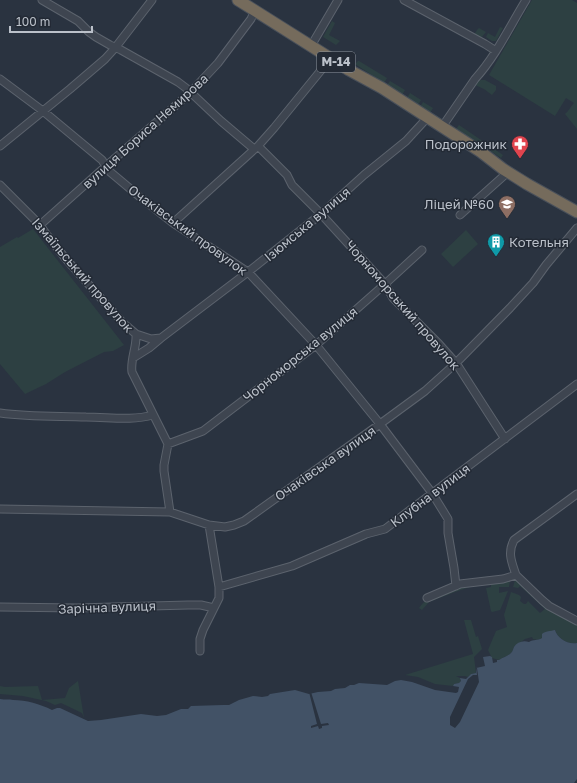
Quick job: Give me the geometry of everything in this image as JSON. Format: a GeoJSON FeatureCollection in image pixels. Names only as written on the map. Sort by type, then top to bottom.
{"type":"FeatureCollection","features":[{"type":"Feature","properties":{"kind":"highway","name":"М-14"},"geometry":{"type":"LineString","coordinates":[[238,0],[349,70],[382,88],[428,117],[527,184],[577,212]]}},
{"type":"Feature","properties":{"kind":"street","name":"Чорноморський провулок"},"geometry":{"type":"LineString","coordinates":[[42,0],[78,21],[96,37],[178,82],[221,121],[256,147],[287,175],[292,185],[321,214],[385,284],[393,298],[456,363],[505,439]]}},
{"type":"Feature","properties":{"kind":"street"},"geometry":{"type":"LineString","coordinates":[[0,146],[91,72],[115,48],[152,0]]}},
{"type":"Feature","properties":{"kind":"street"},"geometry":{"type":"LineString","coordinates":[[312,46],[338,0]]}},
{"type":"Feature","properties":{"kind":"street"},"geometry":{"type":"LineString","coordinates":[[404,0],[496,51]]}},
{"type":"Feature","properties":{"kind":"street"},"geometry":{"type":"LineString","coordinates":[[442,127],[496,51],[526,0]]}},
{"type":"Feature","properties":{"kind":"street","name":"вулиця Бориса Немирова"},"geometry":{"type":"LineString","coordinates":[[40,225],[190,93],[218,63],[251,19],[255,10]]}},
{"type":"Feature","properties":{"kind":"street"},"geometry":{"type":"LineString","coordinates":[[173,223],[256,147],[274,128],[331,58]]}},
{"type":"Feature","properties":{"kind":"street","name":"Очаківський провулок"},"geometry":{"type":"LineString","coordinates":[[0,79],[43,111],[102,160],[109,171],[173,223],[248,272],[316,345],[380,424],[432,493],[448,519],[448,533],[456,586]]}},
{"type":"Feature","properties":{"kind":"street","name":"Ізюмська вулиця"},"geometry":{"type":"LineString","coordinates":[[133,358],[149,348],[321,214],[364,175],[406,141],[428,117]]}},
{"type":"Feature","properties":{"kind":"street"},"geometry":{"type":"LineString","coordinates":[[460,215],[508,172]]}},
{"type":"Feature","properties":{"kind":"street","name":"Ізмаїльський провулок"},"geometry":{"type":"LineString","coordinates":[[0,185],[40,225],[66,259],[123,323],[136,334],[131,368],[132,372],[168,444]]}},
{"type":"Feature","properties":{"kind":"street","name":"Очаківська вулиця"},"geometry":{"type":"LineString","coordinates":[[0,509],[170,512],[209,525],[225,527],[244,521],[425,391],[456,363],[510,308],[533,283],[577,228]]}},
{"type":"Feature","properties":{"kind":"street","name":"Чорноморська вулиця"},"geometry":{"type":"LineString","coordinates":[[168,444],[203,431],[316,345],[422,250]]}},
{"type":"Feature","properties":{"kind":"street"},"geometry":{"type":"LineString","coordinates":[[136,334],[151,339],[161,338]]}},
{"type":"Feature","properties":{"kind":"street","name":"Клубна вулиця"},"geometry":{"type":"LineString","coordinates":[[219,587],[292,566],[366,534],[385,530],[577,384]]}},
{"type":"Feature","properties":{"kind":"street"},"geometry":{"type":"LineString","coordinates":[[0,413],[118,419],[140,418],[153,415]]}},
{"type":"Feature","properties":{"kind":"street"},"geometry":{"type":"LineString","coordinates":[[168,444],[164,471],[170,512]]}},
{"type":"Feature","properties":{"kind":"street"},"geometry":{"type":"LineString","coordinates":[[577,494],[514,540],[510,551],[516,575],[549,606],[577,621]]}},
{"type":"Feature","properties":{"kind":"street"},"geometry":{"type":"LineString","coordinates":[[200,651],[200,639],[203,630],[219,598],[219,587],[209,525]]}},
{"type":"Feature","properties":{"kind":"street"},"geometry":{"type":"LineString","coordinates":[[427,598],[460,584],[516,575]]}},
{"type":"Feature","properties":{"kind":"street","name":"Зарічна вулиця"},"geometry":{"type":"LineString","coordinates":[[0,608],[201,605],[214,608]]}},
{"type":"Feature","properties":{"kind":"shaded area"},"geometry":{"type":"Polygon","coordinates":[[[532,0],[572,0],[577,3],[577,129],[565,114],[574,103],[566,98],[555,116],[489,75],[532,0]]]}},
{"type":"Feature","properties":{"kind":"shaded area"},"geometry":{"type":"Polygon","coordinates":[[[332,21],[335,23],[329,35],[340,41],[336,45],[323,37],[332,21]]]}},
{"type":"Feature","properties":{"kind":"shaded area"},"geometry":{"type":"Polygon","coordinates":[[[500,27],[503,28],[496,41],[492,41],[486,37],[488,33],[495,37],[500,27]]]}},
{"type":"Feature","properties":{"kind":"shaded area"},"geometry":{"type":"Polygon","coordinates":[[[479,28],[486,32],[481,38],[474,35],[479,28]]]}},
{"type":"Feature","properties":{"kind":"shaded area"},"geometry":{"type":"Polygon","coordinates":[[[358,61],[387,78],[384,83],[355,64],[358,61]]]}},
{"type":"Feature","properties":{"kind":"shaded area"},"geometry":{"type":"Polygon","coordinates":[[[485,80],[496,86],[496,90],[492,95],[475,85],[456,112],[475,82],[485,80]]]}},
{"type":"Feature","properties":{"kind":"shaded area"},"geometry":{"type":"Polygon","coordinates":[[[390,81],[405,90],[402,95],[387,85],[390,81]]]}},
{"type":"Feature","properties":{"kind":"shaded area"},"geometry":{"type":"Polygon","coordinates":[[[410,93],[421,100],[418,105],[407,98],[410,93]]]}},
{"type":"Feature","properties":{"kind":"shaded area"},"geometry":{"type":"Polygon","coordinates":[[[423,102],[433,108],[430,113],[420,107],[423,102]]]}},
{"type":"Feature","properties":{"kind":"shaded area"},"geometry":{"type":"Polygon","coordinates":[[[459,125],[484,142],[483,146],[456,129],[459,125]]]}},
{"type":"Feature","properties":{"kind":"shaded area"},"geometry":{"type":"Polygon","coordinates":[[[487,146],[490,146],[503,155],[501,158],[486,148],[487,146]]]}},
{"type":"Feature","properties":{"kind":"shaded area"},"geometry":{"type":"Polygon","coordinates":[[[33,229],[124,345],[113,351],[104,352],[25,394],[0,364],[0,247],[33,229]]]}},
{"type":"Feature","properties":{"kind":"shaded area"},"geometry":{"type":"Polygon","coordinates":[[[466,230],[478,244],[453,267],[441,254],[466,230]]]}},
{"type":"Feature","properties":{"kind":"shaded area"},"geometry":{"type":"Polygon","coordinates":[[[510,580],[509,587],[499,587],[499,593],[508,591],[500,610],[491,611],[486,588],[491,587],[491,584],[473,586],[455,592],[429,602],[422,610],[419,608],[426,600],[436,594],[448,590],[510,580]]]}},
{"type":"Feature","properties":{"kind":"shaded area"},"geometry":{"type":"Polygon","coordinates":[[[515,580],[519,580],[577,623],[577,643],[570,643],[563,640],[558,636],[555,630],[545,632],[540,640],[533,639],[532,637],[525,639],[514,647],[510,654],[499,660],[492,658],[488,650],[496,631],[507,627],[504,615],[511,592],[519,595],[521,597],[520,601],[524,604],[528,601],[540,613],[545,609],[520,586],[518,588],[513,587],[515,580]]]}},
{"type":"Feature","properties":{"kind":"shaded area"},"geometry":{"type":"Polygon","coordinates":[[[464,620],[471,620],[476,637],[478,636],[482,649],[474,657],[476,673],[471,674],[468,677],[456,676],[460,678],[461,681],[453,686],[435,684],[418,677],[405,675],[473,654],[464,620]]]}},
{"type":"Feature","properties":{"kind":"shaded area"},"geometry":{"type":"Polygon","coordinates":[[[78,681],[84,718],[82,713],[61,703],[55,705],[46,701],[23,696],[0,694],[0,686],[38,686],[42,700],[65,698],[69,688],[78,681]]]}},
{"type":"Feature","properties":{"kind":"water"},"geometry":{"type":"Polygon","coordinates":[[[555,630],[558,636],[563,640],[570,643],[577,643],[577,779],[574,783],[0,783],[0,699],[18,700],[38,704],[52,710],[60,708],[88,721],[141,714],[157,716],[166,715],[181,709],[188,709],[191,706],[229,705],[253,696],[262,697],[270,694],[295,690],[309,694],[345,688],[359,683],[387,685],[401,680],[435,690],[456,693],[458,692],[459,687],[453,686],[461,681],[460,678],[466,679],[471,674],[476,673],[476,668],[485,666],[483,657],[490,656],[492,657],[493,663],[497,662],[497,660],[511,653],[515,645],[518,643],[522,641],[529,642],[540,639],[542,638],[543,633],[555,630]]]}},
{"type":"Feature","properties":{"kind":"pier"},"geometry":{"type":"Polygon","coordinates":[[[476,668],[479,682],[460,722],[455,728],[450,725],[450,717],[468,679],[473,675],[477,675],[476,668]]]}},
{"type":"Feature","properties":{"kind":"pier"},"geometry":{"type":"Polygon","coordinates":[[[309,692],[311,692],[321,724],[328,723],[329,725],[322,726],[322,728],[319,729],[318,726],[311,728],[311,726],[317,724],[309,692]]]}},
{"type":"Feature","properties":{"kind":"place","name":"Подорожник"},"geometry":{"type":"Point","coordinates":[520,159]}},
{"type":"Feature","properties":{"kind":"place","name":"Ліцей №60"},"geometry":{"type":"Point","coordinates":[507,219]}},
{"type":"Feature","properties":{"kind":"place","name":"Котельня"},"geometry":{"type":"Point","coordinates":[496,257]}}]}
